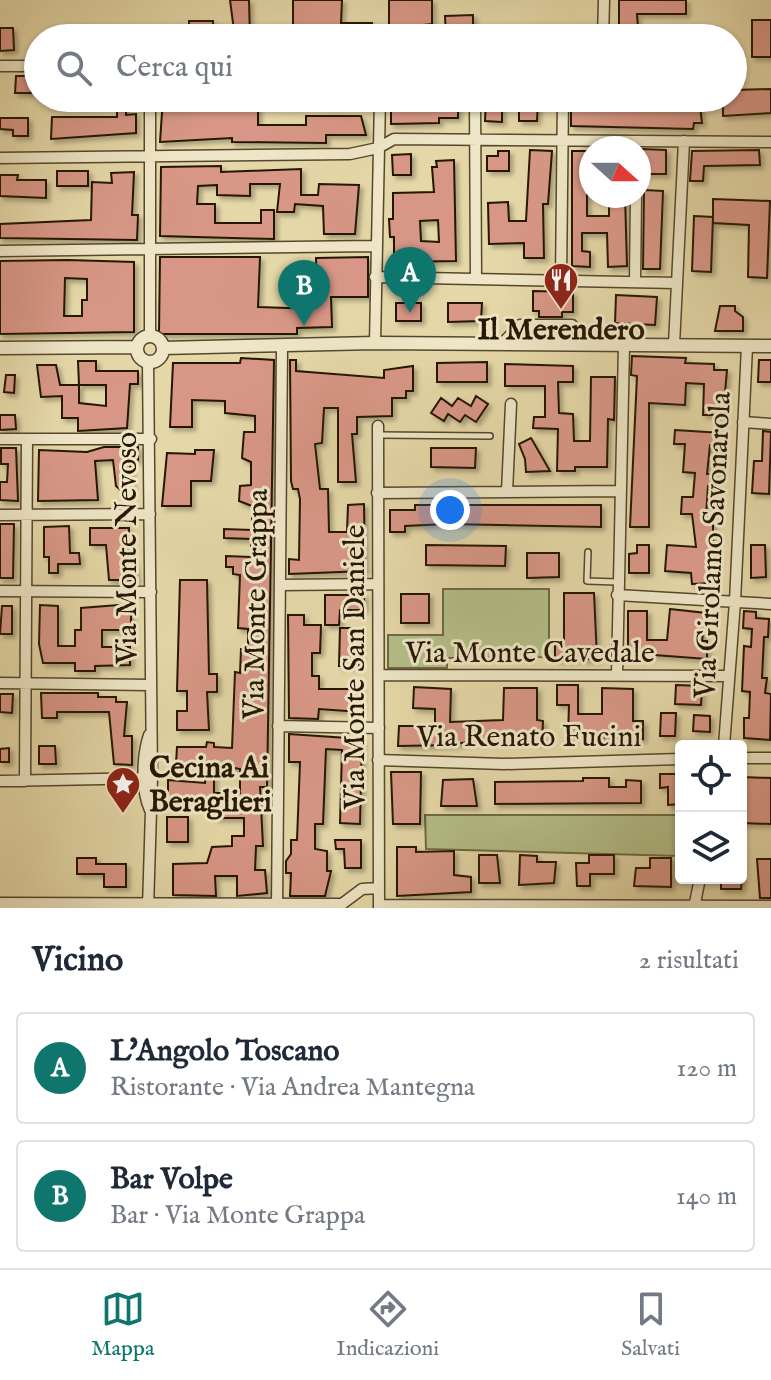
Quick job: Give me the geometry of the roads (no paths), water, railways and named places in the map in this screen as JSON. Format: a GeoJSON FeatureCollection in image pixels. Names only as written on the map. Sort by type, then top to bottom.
{"type":"FeatureCollection","features":[{"type":"Feature","properties":{"kind":"street"},"geometry":{"type":"LineString","coordinates":[[603,24],[604,0]]}},
{"type":"Feature","properties":{"kind":"street"},"geometry":{"type":"LineString","coordinates":[[0,66],[24,66]]}},
{"type":"Feature","properties":{"kind":"street"},"geometry":{"type":"LineString","coordinates":[[150,112],[150,335]]}},
{"type":"Feature","properties":{"kind":"street"},"geometry":{"type":"LineString","coordinates":[[375,343],[374,246],[379,112]]}},
{"type":"Feature","properties":{"kind":"street"},"geometry":{"type":"LineString","coordinates":[[475,112],[476,279]]}},
{"type":"Feature","properties":{"kind":"street"},"geometry":{"type":"LineString","coordinates":[[561,281],[563,112]]}},
{"type":"Feature","properties":{"kind":"street"},"geometry":{"type":"LineString","coordinates":[[0,158],[350,154],[378,148],[394,139],[579,141]]}},
{"type":"Feature","properties":{"kind":"street"},"geometry":{"type":"LineString","coordinates":[[674,345],[684,141]]}},
{"type":"Feature","properties":{"kind":"street"},"geometry":{"type":"LineString","coordinates":[[651,143],[771,142]]}},
{"type":"Feature","properties":{"kind":"street"},"geometry":{"type":"LineString","coordinates":[[635,282],[636,208]]}},
{"type":"Feature","properties":{"kind":"street"},"geometry":{"type":"LineString","coordinates":[[0,251],[374,246]]}},
{"type":"Feature","properties":{"kind":"street"},"geometry":{"type":"LineString","coordinates":[[375,277],[677,283]]}},
{"type":"Feature","properties":{"kind":"street"},"geometry":{"type":"LineString","coordinates":[[502,344],[520,325],[551,324],[572,325],[583,345]]}},
{"type":"Feature","properties":{"kind":"street"},"geometry":{"type":"LineString","coordinates":[[150,335],[158,338],[163,348],[159,358],[148,362],[140,358],[137,347],[140,340],[150,335]]}},
{"type":"Feature","properties":{"kind":"street"},"geometry":{"type":"LineString","coordinates":[[163,348],[282,348],[375,343],[771,346]]}},
{"type":"Feature","properties":{"kind":"street"},"geometry":{"type":"LineString","coordinates":[[617,675],[624,345]]}},
{"type":"Feature","properties":{"kind":"street","name":"Via Girolamo Savonarola"},"geometry":{"type":"LineString","coordinates":[[724,740],[735,602],[747,346]]}},
{"type":"Feature","properties":{"kind":"street"},"geometry":{"type":"LineString","coordinates":[[0,348],[137,347]]}},
{"type":"Feature","properties":{"kind":"street","name":"Via Monte Grappa"},"geometry":{"type":"LineString","coordinates":[[277,907],[282,348]]}},
{"type":"Feature","properties":{"kind":"street","name":"Via Monte Nevoso"},"geometry":{"type":"LineString","coordinates":[[148,362],[151,439],[149,735],[145,747],[149,778],[145,799],[150,810],[148,906]]}},
{"type":"Feature","properties":{"kind":"street"},"geometry":{"type":"LineString","coordinates":[[507,492],[511,404]]}},
{"type":"Feature","properties":{"kind":"street"},"geometry":{"type":"LineString","coordinates":[[743,422],[771,424]]}},
{"type":"Feature","properties":{"kind":"street","name":"Via Monte San Daniele"},"geometry":{"type":"LineString","coordinates":[[378,430],[379,906]]}},
{"type":"Feature","properties":{"kind":"street"},"geometry":{"type":"LineString","coordinates":[[0,439],[151,439]]}},
{"type":"Feature","properties":{"kind":"street"},"geometry":{"type":"LineString","coordinates":[[25,781],[27,439]]}},
{"type":"Feature","properties":{"kind":"street"},"geometry":{"type":"LineString","coordinates":[[377,493],[619,491]]}},
{"type":"Feature","properties":{"kind":"street"},"geometry":{"type":"LineString","coordinates":[[0,515],[150,514]]}},
{"type":"Feature","properties":{"kind":"street"},"geometry":{"type":"LineString","coordinates":[[280,585],[378,584]]}},
{"type":"Feature","properties":{"kind":"street"},"geometry":{"type":"LineString","coordinates":[[0,591],[151,592]]}},
{"type":"Feature","properties":{"kind":"street"},"geometry":{"type":"LineString","coordinates":[[617,595],[771,604]]}},
{"type":"Feature","properties":{"kind":"street","name":"Via Monte Cavedale"},"geometry":{"type":"LineString","coordinates":[[380,675],[729,676]]}},
{"type":"Feature","properties":{"kind":"street"},"geometry":{"type":"LineString","coordinates":[[0,683],[149,685]]}},
{"type":"Feature","properties":{"kind":"street"},"geometry":{"type":"LineString","coordinates":[[278,726],[379,728]]}},
{"type":"Feature","properties":{"kind":"street"},"geometry":{"type":"LineString","coordinates":[[747,758],[771,758]]}},
{"type":"Feature","properties":{"kind":"street","name":"Via Renato Fucini"},"geometry":{"type":"LineString","coordinates":[[378,760],[504,764],[675,759]]}},
{"type":"Feature","properties":{"kind":"street"},"geometry":{"type":"LineString","coordinates":[[0,781],[149,778]]}},
{"type":"Feature","properties":{"kind":"street"},"geometry":{"type":"LineString","coordinates":[[694,907],[699,884]]}},
{"type":"Feature","properties":{"kind":"street"},"geometry":{"type":"LineString","coordinates":[[0,903],[277,907],[342,904],[362,889],[379,888]]}},
{"type":"Feature","properties":{"kind":"street"},"geometry":{"type":"LineString","coordinates":[[379,906],[771,906]]}},
{"type":"Feature","properties":{"kind":"lane"},"geometry":{"type":"LineString","coordinates":[[378,430],[490,436]]}},
{"type":"Feature","properties":{"kind":"lane"},"geometry":{"type":"LineString","coordinates":[[588,552],[587,581],[617,582]]}},
{"type":"Feature","properties":{"kind":"place","name":"Il Merendero"},"geometry":{"type":"Point","coordinates":[561,311]}},
{"type":"Feature","properties":{"kind":"place","name":"L'Angolo Toscano"},"geometry":{"type":"Point","coordinates":[410,313]}},
{"type":"Feature","properties":{"kind":"place","name":"Bar Volpe"},"geometry":{"type":"Point","coordinates":[304,326]}},
{"type":"Feature","properties":{"kind":"place","name":"Cecina Ai Beraglieri"},"geometry":{"type":"Point","coordinates":[123,815]}}]}
